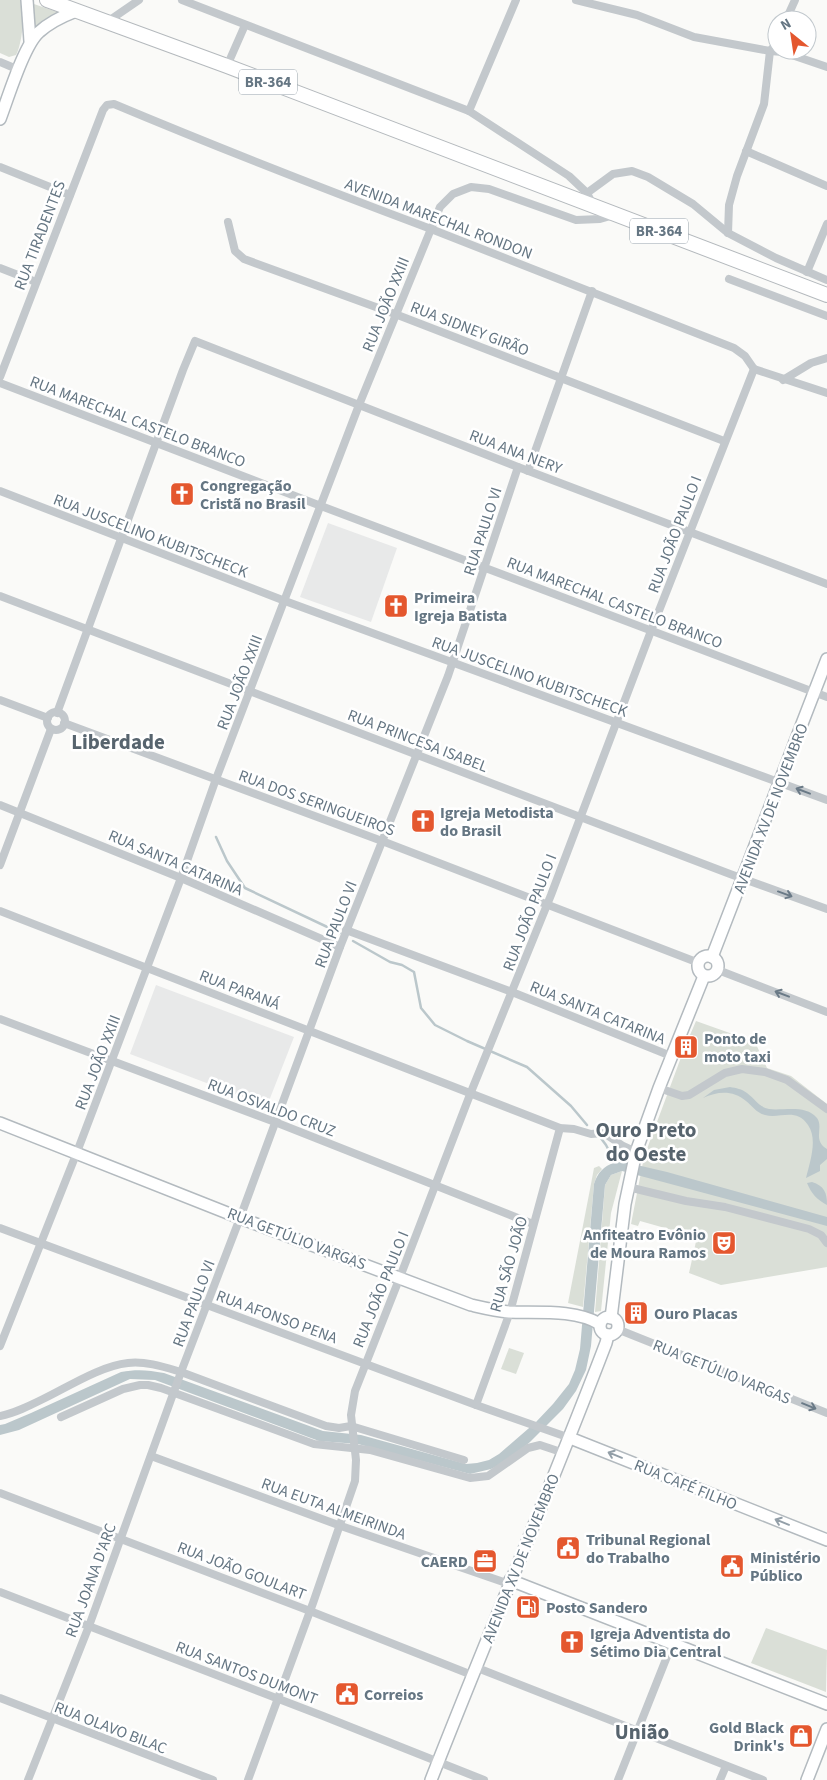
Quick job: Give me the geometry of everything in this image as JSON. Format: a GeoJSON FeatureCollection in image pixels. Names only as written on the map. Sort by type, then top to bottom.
{"type":"FeatureCollection","features":[{"type":"Feature","properties":{"kind":"highway","name":"BR-364"},"geometry":{"type":"LineString","coordinates":[[47,0],[227,66],[827,295]]}},
{"type":"Feature","properties":{"kind":"street"},"geometry":{"type":"LineString","coordinates":[[26,0],[30,42]]}},
{"type":"Feature","properties":{"kind":"street"},"geometry":{"type":"LineString","coordinates":[[107,22],[139,0]]}},
{"type":"Feature","properties":{"kind":"street"},"geometry":{"type":"LineString","coordinates":[[182,0],[469,111],[557,168],[587,193],[594,207]]}},
{"type":"Feature","properties":{"kind":"street"},"geometry":{"type":"LineString","coordinates":[[469,111],[516,0]]}},
{"type":"Feature","properties":{"kind":"street"},"geometry":{"type":"LineString","coordinates":[[576,0],[637,15],[694,37],[767,50]]}},
{"type":"Feature","properties":{"kind":"street"},"geometry":{"type":"LineString","coordinates":[[0,119],[30,42],[40,31],[56,19],[76,11]]}},
{"type":"Feature","properties":{"kind":"street"},"geometry":{"type":"LineString","coordinates":[[227,66],[245,25]]}},
{"type":"Feature","properties":{"kind":"street"},"geometry":{"type":"LineString","coordinates":[[728,233],[729,205],[736,176],[764,104],[769,60]]}},
{"type":"Feature","properties":{"kind":"street"},"geometry":{"type":"LineString","coordinates":[[806,60],[827,67]]}},
{"type":"Feature","properties":{"kind":"street"},"geometry":{"type":"LineString","coordinates":[[0,62],[19,70]]}},
{"type":"Feature","properties":{"kind":"street","name":"AVENIDA MARECHAL RONDON"},"geometry":{"type":"LineString","coordinates":[[107,105],[114,104],[334,194],[430,229],[734,348],[745,356],[754,369]]}},
{"type":"Feature","properties":{"kind":"street","name":"RUA TIRADENTES"},"geometry":{"type":"LineString","coordinates":[[0,377],[103,110],[107,105]]}},
{"type":"Feature","properties":{"kind":"street"},"geometry":{"type":"LineString","coordinates":[[746,151],[827,186]]}},
{"type":"Feature","properties":{"kind":"street"},"geometry":{"type":"LineString","coordinates":[[0,167],[70,195]]}},
{"type":"Feature","properties":{"kind":"street"},"geometry":{"type":"LineString","coordinates":[[587,193],[613,174],[632,171],[648,177],[693,204],[728,233],[827,280]]}},
{"type":"Feature","properties":{"kind":"street","name":"RUA JOÃO XXIII"},"geometry":{"type":"LineString","coordinates":[[0,1346],[2,1332],[77,1152],[181,878],[216,779],[359,405],[437,213],[444,202],[458,190],[471,187],[489,189],[576,220],[600,219],[615,215]]}},
{"type":"Feature","properties":{"kind":"street","name":"RUA SIDNEY GIRÃO"},"geometry":{"type":"LineString","coordinates":[[228,222],[235,251],[244,259],[395,314],[724,441]]}},
{"type":"Feature","properties":{"kind":"street"},"geometry":{"type":"LineString","coordinates":[[807,272],[827,224]]}},
{"type":"Feature","properties":{"kind":"street"},"geometry":{"type":"LineString","coordinates":[[0,268],[36,282]]}},
{"type":"Feature","properties":{"kind":"street"},"geometry":{"type":"LineString","coordinates":[[729,279],[827,316]]}},
{"type":"Feature","properties":{"kind":"street"},"geometry":{"type":"LineString","coordinates":[[528,471],[592,292]]}},
{"type":"Feature","properties":{"kind":"street","name":"RUA ANA NERY"},"geometry":{"type":"LineString","coordinates":[[156,444],[195,341],[689,533],[827,584]]}},
{"type":"Feature","properties":{"kind":"street"},"geometry":{"type":"LineString","coordinates":[[783,380],[811,363],[827,358]]}},
{"type":"Feature","properties":{"kind":"street"},"geometry":{"type":"LineString","coordinates":[[754,369],[827,393]]}},
{"type":"Feature","properties":{"kind":"street","name":"RUA JOÃO PAULO I"},"geometry":{"type":"LineString","coordinates":[[248,1780],[341,1526],[355,1481],[353,1398],[471,1092],[547,905],[724,441],[754,369]]}},
{"type":"Feature","properties":{"kind":"street","name":"RUA MARECHAL CASTELO BRANCO"},"geometry":{"type":"LineString","coordinates":[[0,383],[156,444],[827,697]]}},
{"type":"Feature","properties":{"kind":"street"},"geometry":{"type":"LineString","coordinates":[[58,713],[156,444]]}},
{"type":"Feature","properties":{"kind":"street","name":"RUA PAULO VI"},"geometry":{"type":"LineString","coordinates":[[174,1390],[240,1218],[346,930],[453,662],[518,467]]}},
{"type":"Feature","properties":{"kind":"street","name":"RUA JUSCELINO KUBITSCHECK"},"geometry":{"type":"LineString","coordinates":[[0,491],[285,601],[827,800]]}},
{"type":"Feature","properties":{"kind":"street","name":"RUA PRINCESA ISABEL"},"geometry":{"type":"LineString","coordinates":[[0,596],[827,909]]}},
{"type":"Feature","properties":{"kind":"street","name":"AVENIDA XV DE NOVEMBRO"},"geometry":{"type":"LineString","coordinates":[[712,957],[827,659]]}},
{"type":"Feature","properties":{"kind":"street"},"geometry":{"type":"LineString","coordinates":[[0,700],[48,718]]}},
{"type":"Feature","properties":{"kind":"street"},"geometry":{"type":"LineString","coordinates":[[52,713],[58,713],[63,717],[64,724],[58,730],[51,729],[47,724],[48,718],[52,713]]}},
{"type":"Feature","properties":{"kind":"street","name":"RUA DOS SERINGUEIROS"},"geometry":{"type":"LineString","coordinates":[[64,724],[382,841],[699,963]]}},
{"type":"Feature","properties":{"kind":"street"},"geometry":{"type":"LineString","coordinates":[[0,864],[51,729]]}},
{"type":"Feature","properties":{"kind":"street","name":"RUA SANTA CATARINA"},"geometry":{"type":"LineString","coordinates":[[0,804],[181,878],[340,947]]}},
{"type":"Feature","properties":{"kind":"street","name":"RUA PARANÁ"},"geometry":{"type":"LineString","coordinates":[[0,911],[560,1128],[574,1129],[591,1134],[604,1133],[636,1152]]}},
{"type":"Feature","properties":{"kind":"street","name":"RUA SANTA CATARINA"},"geometry":{"type":"LineString","coordinates":[[346,930],[512,992],[671,1056]]}},
{"type":"Feature","properties":{"kind":"street"},"geometry":{"type":"LineString","coordinates":[[706,956],[712,957],[717,961],[718,970],[714,975],[704,976],[700,972],[699,963],[706,956]]}},
{"type":"Feature","properties":{"kind":"street"},"geometry":{"type":"LineString","coordinates":[[718,970],[827,1012]]}},
{"type":"Feature","properties":{"kind":"street"},"geometry":{"type":"LineString","coordinates":[[611,1318],[628,1187],[636,1152],[671,1056],[704,976]]}},
{"type":"Feature","properties":{"kind":"street","name":"RUA OSVALDO CRUZ"},"geometry":{"type":"LineString","coordinates":[[0,1019],[275,1122],[534,1224]]}},
{"type":"Feature","properties":{"kind":"street"},"geometry":{"type":"LineString","coordinates":[[659,1088],[682,1096],[689,1095],[725,1073],[742,1069],[765,1072],[787,1080],[827,1109]]}},
{"type":"Feature","properties":{"kind":"street","name":"RUA GETÚLIO VARGAS"},"geometry":{"type":"LineString","coordinates":[[0,1123],[240,1218],[471,1304],[491,1310],[549,1312],[582,1316],[598,1322]]}},
{"type":"Feature","properties":{"kind":"street","name":"RUA SÃO JOÃO"},"geometry":{"type":"LineString","coordinates":[[476,1405],[510,1312],[560,1128]]}},
{"type":"Feature","properties":{"kind":"street"},"geometry":{"type":"LineString","coordinates":[[628,1187],[686,1201],[725,1207],[808,1229],[822,1235],[827,1244]]}},
{"type":"Feature","properties":{"kind":"street","name":"RUA AFONSO PENA"},"geometry":{"type":"LineString","coordinates":[[0,1228],[476,1405],[546,1428]]}},
{"type":"Feature","properties":{"kind":"street"},"geometry":{"type":"LineString","coordinates":[[605,1318],[611,1318],[616,1321],[612,1332],[602,1332],[598,1322],[605,1318]]}},
{"type":"Feature","properties":{"kind":"street","name":"AVENIDA XV DE NOVEMBRO"},"geometry":{"type":"LineString","coordinates":[[431,1780],[612,1332]]}},
{"type":"Feature","properties":{"kind":"street","name":"RUA GETÚLIO VARGAS"},"geometry":{"type":"LineString","coordinates":[[612,1332],[827,1413]]}},
{"type":"Feature","properties":{"kind":"street"},"geometry":{"type":"LineString","coordinates":[[0,1416],[26,1408],[116,1366],[138,1363],[165,1367],[180,1375],[326,1426],[339,1428],[370,1450],[470,1478],[488,1476],[528,1448],[540,1445],[564,1453]]}},
{"type":"Feature","properties":{"kind":"street"},"geometry":{"type":"LineString","coordinates":[[61,1417],[114,1392],[132,1386],[148,1385],[174,1390],[314,1444],[353,1438],[464,1460]]}},
{"type":"Feature","properties":{"kind":"street","name":"RUA JOANA D'ARC"},"geometry":{"type":"LineString","coordinates":[[28,1780],[89,1626],[174,1390]]}},
{"type":"Feature","properties":{"kind":"street","name":"RUA CAFÉ FILHO"},"geometry":{"type":"LineString","coordinates":[[546,1428],[827,1540]]}},
{"type":"Feature","properties":{"kind":"street","name":"RUA EUTA ALMEIRINDA"},"geometry":{"type":"LineString","coordinates":[[151,1456],[341,1526],[510,1582]]}},
{"type":"Feature","properties":{"kind":"street","name":"RUA JOÃO GOULART"},"geometry":{"type":"LineString","coordinates":[[0,1494],[310,1611],[637,1731],[763,1780]]}},
{"type":"Feature","properties":{"kind":"street"},"geometry":{"type":"LineString","coordinates":[[510,1582],[827,1704]]}},
{"type":"Feature","properties":{"kind":"street","name":"RUA SANTOS DUMONT"},"geometry":{"type":"LineString","coordinates":[[0,1592],[484,1780]]}},
{"type":"Feature","properties":{"kind":"street"},"geometry":{"type":"LineString","coordinates":[[618,1780],[672,1644]]}},
{"type":"Feature","properties":{"kind":"street","name":"RUA OLAVO BILAC"},"geometry":{"type":"LineString","coordinates":[[0,1698],[213,1780]]}},
{"type":"Feature","properties":{"kind":"street"},"geometry":{"type":"LineString","coordinates":[[807,1780],[827,1729]]}},
{"type":"Feature","properties":{"kind":"street"},"geometry":{"type":"LineString","coordinates":[[720,1780],[726,1766]]}},
{"type":"Feature","properties":{"kind":"shaded area"},"geometry":{"type":"Polygon","coordinates":[[[0,0],[20,0],[22,5],[23,28],[20,43],[16,55],[9,57],[0,53],[0,0]]]}},
{"type":"Feature","properties":{"kind":"shaded area"},"geometry":{"type":"Polygon","coordinates":[[[31,3],[60,13],[34,30],[31,3]]]}},
{"type":"Feature","properties":{"kind":"shaded area"},"geometry":{"type":"Polygon","coordinates":[[[328,523],[397,548],[371,622],[300,597],[328,523]]]}},
{"type":"Feature","properties":{"kind":"shaded area"},"geometry":{"type":"Polygon","coordinates":[[[156,985],[294,1037],[267,1106],[130,1054],[156,985]]]}},
{"type":"Feature","properties":{"kind":"shaded area"},"geometry":{"type":"Polygon","coordinates":[[[696,1021],[755,1042],[767,1068],[791,1076],[827,1104],[827,1267],[721,1285],[689,1273],[697,1237],[640,1221],[638,1226],[631,1224],[644,1157],[683,1052],[688,1054],[692,1043],[687,1042],[696,1021]]]}},
{"type":"Feature","properties":{"kind":"shaded area"},"geometry":{"type":"Polygon","coordinates":[[[730,1087],[745,1092],[766,1108],[807,1111],[817,1118],[820,1142],[827,1149],[827,1159],[820,1165],[820,1171],[806,1178],[813,1144],[808,1125],[798,1116],[762,1114],[741,1097],[731,1093],[714,1094],[703,1098],[714,1090],[730,1087]]]}},
{"type":"Feature","properties":{"kind":"shaded area"},"geometry":{"type":"Polygon","coordinates":[[[615,1162],[624,1162],[667,1172],[827,1217],[827,1226],[622,1171],[611,1175],[605,1185],[591,1346],[586,1370],[576,1391],[563,1409],[530,1442],[506,1462],[491,1469],[470,1474],[358,1444],[319,1441],[155,1380],[130,1379],[19,1430],[0,1435],[0,1425],[121,1372],[142,1370],[164,1373],[323,1431],[361,1435],[466,1464],[489,1460],[499,1454],[536,1422],[569,1384],[575,1370],[580,1349],[594,1184],[601,1170],[615,1162]]]}},
{"type":"Feature","properties":{"kind":"shaded area"},"geometry":{"type":"Polygon","coordinates":[[[599,1166],[602,1169],[597,1175],[594,1184],[583,1307],[568,1303],[594,1168],[599,1166]]]}},
{"type":"Feature","properties":{"kind":"shaded area"},"geometry":{"type":"Polygon","coordinates":[[[622,1171],[611,1213],[601,1311],[595,1312],[605,1185],[611,1175],[622,1171]]]}},
{"type":"Feature","properties":{"kind":"shaded area"},"geometry":{"type":"Polygon","coordinates":[[[812,1182],[824,1190],[827,1205],[810,1190],[807,1183],[812,1182]]]}},
{"type":"Feature","properties":{"kind":"shaded area"},"geometry":{"type":"Polygon","coordinates":[[[509,1348],[524,1353],[516,1374],[501,1369],[509,1348]]]}},
{"type":"Feature","properties":{"kind":"shaded area"},"geometry":{"type":"Polygon","coordinates":[[[766,1628],[827,1650],[826,1692],[751,1663],[766,1628]]]}},
{"type":"Feature","properties":{"kind":"waterway"},"geometry":{"type":"LineString","coordinates":[[216,837],[227,861],[245,888],[340,933]]}},
{"type":"Feature","properties":{"kind":"waterway"},"geometry":{"type":"LineString","coordinates":[[353,941],[390,962],[402,965],[414,972],[421,1008],[435,1025],[527,1067],[571,1106],[587,1125]]}},
{"type":"Feature","properties":{"kind":"waterway"},"geometry":{"type":"LineString","coordinates":[[600,1137],[616,1164]]}},
{"type":"Feature","properties":{"kind":"place","name":"Congregação Cristã no Brasil"},"geometry":{"type":"Point","coordinates":[182,494]}},
{"type":"Feature","properties":{"kind":"place","name":"Primeira Igreja Batista"},"geometry":{"type":"Point","coordinates":[396,606]}},
{"type":"Feature","properties":{"kind":"place","name":"Igreja Metodista do Brasil"},"geometry":{"type":"Point","coordinates":[423,821]}},
{"type":"Feature","properties":{"kind":"place","name":"Ponto de moto taxi"},"geometry":{"type":"Point","coordinates":[686,1047]}},
{"type":"Feature","properties":{"kind":"place","name":"Anfiteatro Evônio de Moura Ramos"},"geometry":{"type":"Point","coordinates":[724,1243]}},
{"type":"Feature","properties":{"kind":"place","name":"Ouro Placas"},"geometry":{"type":"Point","coordinates":[636,1313]}},
{"type":"Feature","properties":{"kind":"place","name":"Tribunal Regional do Trabalho"},"geometry":{"type":"Point","coordinates":[568,1548]}},
{"type":"Feature","properties":{"kind":"place","name":"CAERD"},"geometry":{"type":"Point","coordinates":[485,1561]}},
{"type":"Feature","properties":{"kind":"place","name":"Ministério Público"},"geometry":{"type":"Point","coordinates":[732,1566]}},
{"type":"Feature","properties":{"kind":"place","name":"Posto Sandero"},"geometry":{"type":"Point","coordinates":[528,1607]}},
{"type":"Feature","properties":{"kind":"place","name":"Igreja Adventista do Sétimo Dia Central"},"geometry":{"type":"Point","coordinates":[572,1642]}},
{"type":"Feature","properties":{"kind":"place","name":"Correios"},"geometry":{"type":"Point","coordinates":[347,1694]}},
{"type":"Feature","properties":{"kind":"place","name":"Gold Black Drink's"},"geometry":{"type":"Point","coordinates":[801,1736]}},
{"type":"Feature","properties":{"kind":"district","name":"Liberdade"},"geometry":{"type":"Point","coordinates":[118,742]}},
{"type":"Feature","properties":{"kind":"district","name":"Ouro Preto do Oeste"},"geometry":{"type":"Point","coordinates":[646,1142]}},
{"type":"Feature","properties":{"kind":"district","name":"União"},"geometry":{"type":"Point","coordinates":[642,1732]}}]}
